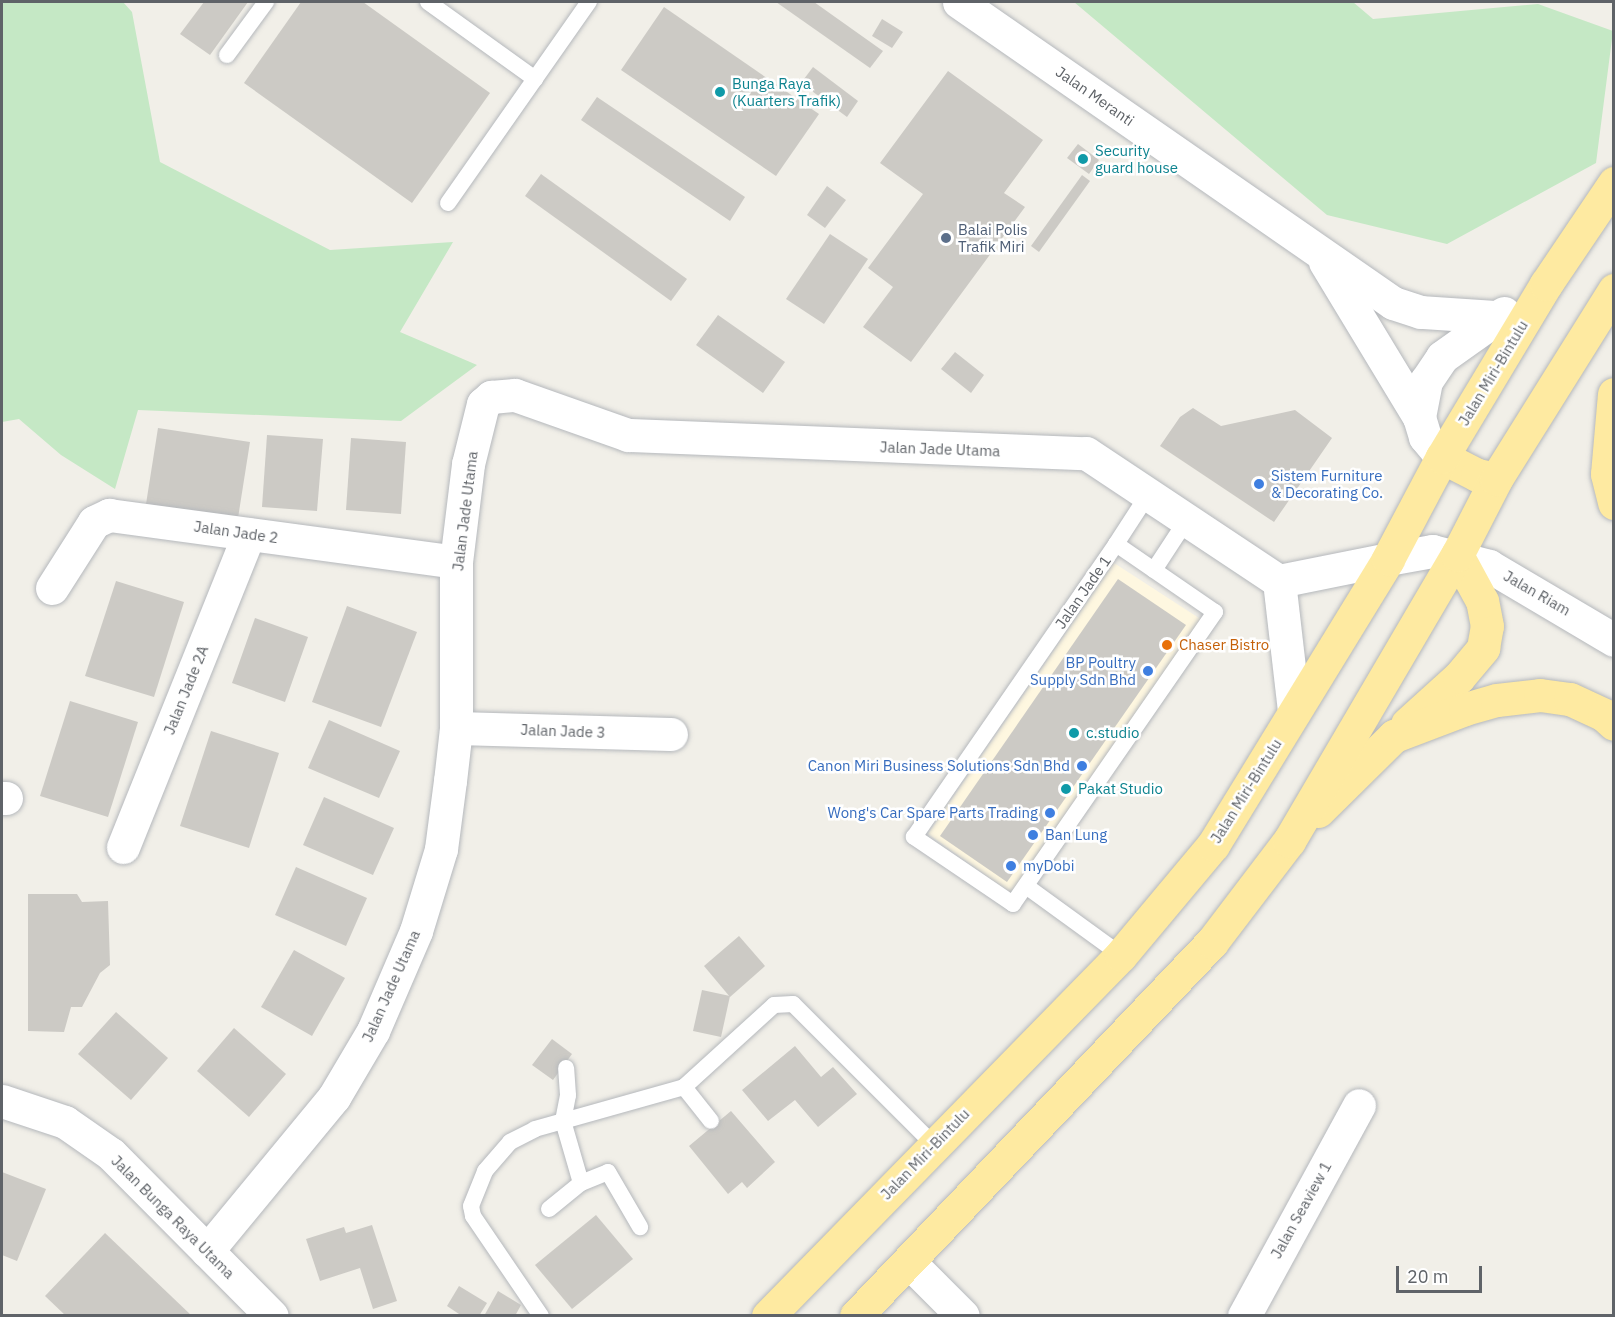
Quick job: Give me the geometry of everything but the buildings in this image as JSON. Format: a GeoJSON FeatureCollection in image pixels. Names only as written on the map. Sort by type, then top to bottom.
{"type":"FeatureCollection","features":[{"type":"Feature","properties":{"kind":"highway","name":"Jalan Miri-Bintulu"},"geometry":{"type":"LineString","coordinates":[[768,1316],[1121,955],[1213,845],[1388,560],[1442,457],[1546,284],[1614,183]]}},
{"type":"Feature","properties":{"kind":"highway"},"geometry":{"type":"LineString","coordinates":[[856,1316],[1212,942],[1288,841],[1457,555],[1496,479],[1614,291]]}},
{"type":"Feature","properties":{"kind":"highway"},"geometry":{"type":"LineString","coordinates":[[1614,394],[1607,474],[1614,503]]}},
{"type":"Feature","properties":{"kind":"highway"},"geometry":{"type":"LineString","coordinates":[[1442,457],[1477,475],[1496,479]]}},
{"type":"Feature","properties":{"kind":"highway"},"geometry":{"type":"LineString","coordinates":[[1288,841],[1394,736],[1459,676],[1483,648],[1486,626],[1482,601],[1457,555]]}},
{"type":"Feature","properties":{"kind":"highway"},"geometry":{"type":"LineString","coordinates":[[1394,736],[1497,700],[1540,695],[1570,699],[1604,715],[1614,724]]}},
{"type":"Feature","properties":{"kind":"street","name":"Jalan Meranti"},"geometry":{"type":"LineString","coordinates":[[959,2],[1319,253],[1405,308],[1497,317]]}},
{"type":"Feature","properties":{"kind":"street","name":"Jalan Meranti"},"geometry":{"type":"LineString","coordinates":[[1319,253],[1419,417],[1425,437],[1442,457]]}},
{"type":"Feature","properties":{"kind":"street"},"geometry":{"type":"LineString","coordinates":[[1419,417],[1426,381],[1442,357],[1546,284]]}},
{"type":"Feature","properties":{"kind":"street","name":"Jalan Jade Utama"},"geometry":{"type":"LineString","coordinates":[[207,1251],[334,1097],[373,1031],[416,931],[441,849],[456,728],[456,562],[468,464],[483,404],[491,397],[515,395],[628,435],[1086,453],[1188,518],[1280,581]]}},
{"type":"Feature","properties":{"kind":"street","name":"Jalan Jade 2"},"geometry":{"type":"LineString","coordinates":[[52,588],[101,517],[456,562]]}},
{"type":"Feature","properties":{"kind":"street","name":"Jalan Jade 2A"},"geometry":{"type":"LineString","coordinates":[[123,847],[249,534]]}},
{"type":"Feature","properties":{"kind":"street","name":"Jalan Riam"},"geometry":{"type":"LineString","coordinates":[[1388,560],[1421,552],[1457,555],[1523,584],[1614,640]]}},
{"type":"Feature","properties":{"kind":"street"},"geometry":{"type":"LineString","coordinates":[[1294,711],[1280,581],[1388,560]]}},
{"type":"Feature","properties":{"kind":"street","name":"Jalan Jade 3"},"geometry":{"type":"LineString","coordinates":[[456,728],[671,734]]}},
{"type":"Feature","properties":{"kind":"street","name":"Jalan Bunga Raya Utama"},"geometry":{"type":"LineString","coordinates":[[2,1101],[65,1122],[111,1154],[272,1316]]}},
{"type":"Feature","properties":{"kind":"street","name":"Jalan Seaview 1"},"geometry":{"type":"LineString","coordinates":[[1244,1316],[1359,1105]]}},
{"type":"Feature","properties":{"kind":"street"},"geometry":{"type":"LineString","coordinates":[[909,1262],[963,1316]]}},
{"type":"Feature","properties":{"kind":"lane"},"geometry":{"type":"LineString","coordinates":[[227,55],[266,2]]}},
{"type":"Feature","properties":{"kind":"lane"},"geometry":{"type":"LineString","coordinates":[[428,2],[535,79]]}},
{"type":"Feature","properties":{"kind":"lane"},"geometry":{"type":"LineString","coordinates":[[448,203],[589,2]]}},
{"type":"Feature","properties":{"kind":"lane"},"geometry":{"type":"LineString","coordinates":[[1116,544],[1149,493]]}},
{"type":"Feature","properties":{"kind":"lane"},"geometry":{"type":"LineString","coordinates":[[1154,570],[1188,518]]}},
{"type":"Feature","properties":{"kind":"lane","name":"Jalan Jade 1"},"geometry":{"type":"LineString","coordinates":[[1116,544],[1215,612],[1013,904],[914,837],[1116,544]]}},
{"type":"Feature","properties":{"kind":"lane"},"geometry":{"type":"LineString","coordinates":[[1026,886],[1121,955]]}},
{"type":"Feature","properties":{"kind":"lane"},"geometry":{"type":"LineString","coordinates":[[541,1316],[477,1227],[471,1206],[485,1171],[510,1142],[563,1121],[684,1087],[774,1005],[793,1004],[934,1145]]}},
{"type":"Feature","properties":{"kind":"lane"},"geometry":{"type":"LineString","coordinates":[[566,1068],[568,1095],[563,1121],[581,1183]]}},
{"type":"Feature","properties":{"kind":"lane"},"geometry":{"type":"LineString","coordinates":[[684,1087],[711,1120]]}},
{"type":"Feature","properties":{"kind":"lane"},"geometry":{"type":"LineString","coordinates":[[549,1209],[581,1183],[608,1172],[640,1227]]}},
{"type":"Feature","properties":{"kind":"shaded area"},"geometry":{"type":"Polygon","coordinates":[[[1114,563],[1202,620],[1014,895],[928,834],[1114,563]]]}},
{"type":"Feature","properties":{"kind":"green space"},"geometry":{"type":"Polygon","coordinates":[[[2,2],[123,2],[132,12],[160,162],[330,250],[453,242],[400,332],[477,365],[401,421],[138,410],[115,489],[61,455],[19,419],[2,422],[2,2]]]}},
{"type":"Feature","properties":{"kind":"green space"},"geometry":{"type":"Polygon","coordinates":[[[1074,2],[1353,2],[1373,19],[1538,4],[1613,31],[1596,163],[1447,244],[1327,215],[1074,2]]]}},
{"type":"Feature","properties":{"kind":"place","name":"Bunga Raya (Kuarters Trafik)"},"geometry":{"type":"Point","coordinates":[720,92]}},
{"type":"Feature","properties":{"kind":"place","name":"Security guard house"},"geometry":{"type":"Point","coordinates":[1083,159]}},
{"type":"Feature","properties":{"kind":"place","name":"Balai Polis Trafik Miri"},"geometry":{"type":"Point","coordinates":[946,238]}},
{"type":"Feature","properties":{"kind":"place","name":"Sistem Furniture & Decorating Co."},"geometry":{"type":"Point","coordinates":[1259,484]}},
{"type":"Feature","properties":{"kind":"place","name":"Chaser Bistro"},"geometry":{"type":"Point","coordinates":[1167,645]}},
{"type":"Feature","properties":{"kind":"place","name":"BP Poultry Supply Sdn Bhd"},"geometry":{"type":"Point","coordinates":[1148,671]}},
{"type":"Feature","properties":{"kind":"place","name":"c.studio"},"geometry":{"type":"Point","coordinates":[1074,733]}},
{"type":"Feature","properties":{"kind":"place","name":"Canon Miri Business Solutions Sdn Bhd"},"geometry":{"type":"Point","coordinates":[1082,766]}},
{"type":"Feature","properties":{"kind":"place","name":"Pakat Studio"},"geometry":{"type":"Point","coordinates":[1066,789]}},
{"type":"Feature","properties":{"kind":"place","name":"Wong's Car Spare Parts Trading"},"geometry":{"type":"Point","coordinates":[1050,813]}},
{"type":"Feature","properties":{"kind":"place","name":"Ban Lung"},"geometry":{"type":"Point","coordinates":[1033,835]}},
{"type":"Feature","properties":{"kind":"place","name":"myDobi"},"geometry":{"type":"Point","coordinates":[1011,866]}}]}
